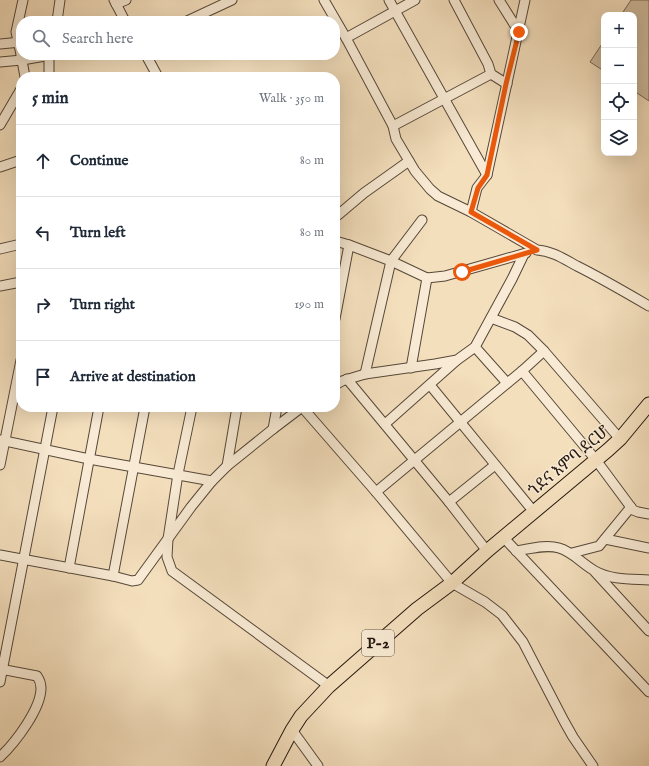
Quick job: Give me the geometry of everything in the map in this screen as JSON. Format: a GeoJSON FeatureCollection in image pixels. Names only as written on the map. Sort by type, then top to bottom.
{"type":"FeatureCollection","features":[{"type":"Feature","properties":{"kind":"highway","name":"ጎደና እምባ ደርሆ"},"geometry":{"type":"LineString","coordinates":[[503,537],[620,439],[649,404]]}},
{"type":"Feature","properties":{"kind":"highway","name":"P-2"},"geometry":{"type":"LineString","coordinates":[[273,766],[301,716],[329,686],[417,609],[452,583],[503,537]]}},
{"type":"Feature","properties":{"kind":"street"},"geometry":{"type":"LineString","coordinates":[[20,16],[23,0]]}},
{"type":"Feature","properties":{"kind":"street"},"geometry":{"type":"LineString","coordinates":[[58,16],[60,0]]}},
{"type":"Feature","properties":{"kind":"street"},"geometry":{"type":"LineString","coordinates":[[122,16],[115,2],[126,0]]}},
{"type":"Feature","properties":{"kind":"street"},"geometry":{"type":"LineString","coordinates":[[198,16],[232,0]]}},
{"type":"Feature","properties":{"kind":"street"},"geometry":{"type":"LineString","coordinates":[[324,0],[333,16]]}},
{"type":"Feature","properties":{"kind":"street"},"geometry":{"type":"LineString","coordinates":[[389,0],[487,175]]}},
{"type":"Feature","properties":{"kind":"street"},"geometry":{"type":"LineString","coordinates":[[346,38],[415,0]]}},
{"type":"Feature","properties":{"kind":"street"},"geometry":{"type":"LineString","coordinates":[[454,0],[488,64],[491,74],[506,84]]}},
{"type":"Feature","properties":{"kind":"street"},"geometry":{"type":"LineString","coordinates":[[499,0],[519,32]]}},
{"type":"Feature","properties":{"kind":"street"},"geometry":{"type":"LineString","coordinates":[[471,212],[478,188],[487,175],[525,0]]}},
{"type":"Feature","properties":{"kind":"street"},"geometry":{"type":"LineString","coordinates":[[340,28],[394,126],[396,139],[409,161],[430,189],[438,196],[471,212],[537,250]]}},
{"type":"Feature","properties":{"kind":"street"},"geometry":{"type":"LineString","coordinates":[[0,44],[16,42]]}},
{"type":"Feature","properties":{"kind":"street"},"geometry":{"type":"LineString","coordinates":[[0,62],[16,57]]}},
{"type":"Feature","properties":{"kind":"street"},"geometry":{"type":"LineString","coordinates":[[22,60],[24,72]]}},
{"type":"Feature","properties":{"kind":"street"},"geometry":{"type":"LineString","coordinates":[[49,72],[50,60]]}},
{"type":"Feature","properties":{"kind":"street"},"geometry":{"type":"LineString","coordinates":[[149,60],[155,72]]}},
{"type":"Feature","properties":{"kind":"street"},"geometry":{"type":"LineString","coordinates":[[394,126],[491,74]]}},
{"type":"Feature","properties":{"kind":"street"},"geometry":{"type":"LineString","coordinates":[[0,125],[16,98]]}},
{"type":"Feature","properties":{"kind":"street"},"geometry":{"type":"LineString","coordinates":[[340,213],[345,207],[409,161]]}},
{"type":"Feature","properties":{"kind":"street"},"geometry":{"type":"LineString","coordinates":[[0,167],[16,162]]}},
{"type":"Feature","properties":{"kind":"street"},"geometry":{"type":"LineString","coordinates":[[365,374],[391,261],[422,220]]}},
{"type":"Feature","properties":{"kind":"street"},"geometry":{"type":"LineString","coordinates":[[340,242],[391,261],[427,278],[445,276],[537,250],[544,250],[553,253],[649,306]]}},
{"type":"Feature","properties":{"kind":"street"},"geometry":{"type":"LineString","coordinates":[[0,249],[16,245]]}},
{"type":"Feature","properties":{"kind":"street"},"geometry":{"type":"LineString","coordinates":[[340,293],[349,245]]}},
{"type":"Feature","properties":{"kind":"street"},"geometry":{"type":"LineString","coordinates":[[385,424],[475,347],[524,254]]}},
{"type":"Feature","properties":{"kind":"street"},"geometry":{"type":"LineString","coordinates":[[411,368],[427,278]]}},
{"type":"Feature","properties":{"kind":"street"},"geometry":{"type":"LineString","coordinates":[[0,286],[16,283]]}},
{"type":"Feature","properties":{"kind":"street"},"geometry":{"type":"LineString","coordinates":[[491,318],[515,327],[528,335],[544,351],[620,439]]}},
{"type":"Feature","properties":{"kind":"street"},"geometry":{"type":"LineString","coordinates":[[475,347],[506,383]]}},
{"type":"Feature","properties":{"kind":"street"},"geometry":{"type":"LineString","coordinates":[[376,492],[544,351]]}},
{"type":"Feature","properties":{"kind":"street"},"geometry":{"type":"LineString","coordinates":[[340,382],[365,374],[458,360]]}},
{"type":"Feature","properties":{"kind":"street"},"geometry":{"type":"LineString","coordinates":[[522,371],[596,460],[631,507],[638,512],[649,514]]}},
{"type":"Feature","properties":{"kind":"street"},"geometry":{"type":"LineString","coordinates":[[347,379],[449,502],[487,551]]}},
{"type":"Feature","properties":{"kind":"street"},"geometry":{"type":"LineString","coordinates":[[0,465],[3,441],[16,382]]}},
{"type":"Feature","properties":{"kind":"street"},"geometry":{"type":"LineString","coordinates":[[430,385],[534,512]]}},
{"type":"Feature","properties":{"kind":"street"},"geometry":{"type":"LineString","coordinates":[[0,682],[1,669],[24,560],[52,412]]}},
{"type":"Feature","properties":{"kind":"street"},"geometry":{"type":"LineString","coordinates":[[69,568],[98,412]]}},
{"type":"Feature","properties":{"kind":"street"},"geometry":{"type":"LineString","coordinates":[[113,576],[145,412]]}},
{"type":"Feature","properties":{"kind":"street"},"geometry":{"type":"LineString","coordinates":[[191,412],[178,474],[168,539],[167,557],[172,571],[329,686]]}},
{"type":"Feature","properties":{"kind":"street"},"geometry":{"type":"LineString","coordinates":[[227,466],[236,412]]}},
{"type":"Feature","properties":{"kind":"street"},"geometry":{"type":"LineString","coordinates":[[273,429],[276,412]]}},
{"type":"Feature","properties":{"kind":"street"},"geometry":{"type":"LineString","coordinates":[[0,556],[113,576],[132,581],[138,580],[212,481],[227,466],[295,412]]}},
{"type":"Feature","properties":{"kind":"street"},"geometry":{"type":"LineString","coordinates":[[306,412],[452,583],[486,602],[502,615],[524,642],[573,737],[593,766]]}},
{"type":"Feature","properties":{"kind":"street"},"geometry":{"type":"LineString","coordinates":[[3,441],[89,459],[212,481]]}},
{"type":"Feature","properties":{"kind":"street"},"geometry":{"type":"LineString","coordinates":[[449,502],[495,465]]}},
{"type":"Feature","properties":{"kind":"street"},"geometry":{"type":"LineString","coordinates":[[572,553],[598,548],[631,507]]}},
{"type":"Feature","properties":{"kind":"street"},"geometry":{"type":"LineString","coordinates":[[503,537],[649,692]]}},
{"type":"Feature","properties":{"kind":"street"},"geometry":{"type":"LineString","coordinates":[[605,539],[649,548]]}},
{"type":"Feature","properties":{"kind":"street"},"geometry":{"type":"LineString","coordinates":[[516,551],[545,547],[558,548],[572,553],[594,571],[649,631]]}},
{"type":"Feature","properties":{"kind":"street"},"geometry":{"type":"LineString","coordinates":[[594,571],[620,578],[649,580]]}},
{"type":"Feature","properties":{"kind":"street"},"geometry":{"type":"LineString","coordinates":[[0,757],[9,749],[22,732],[36,708],[41,688],[40,680],[37,676],[1,669]]}},
{"type":"Feature","properties":{"kind":"street"},"geometry":{"type":"LineString","coordinates":[[292,730],[318,766]]}},
{"type":"Feature","properties":{"kind":"shaded area"},"geometry":{"type":"Polygon","coordinates":[[[631,0],[649,0],[649,101],[637,93],[637,12],[623,12],[631,0]]]}},
{"type":"Feature","properties":{"kind":"shaded area"},"geometry":{"type":"Polygon","coordinates":[[[601,46],[601,69],[590,62],[601,46]]]}},
{"type":"Feature","properties":{"kind":"route"},"geometry":{"type":"LineString","coordinates":[[462,272],[537,250],[471,212],[478,188],[487,175],[506,84],[519,32]]}}]}
